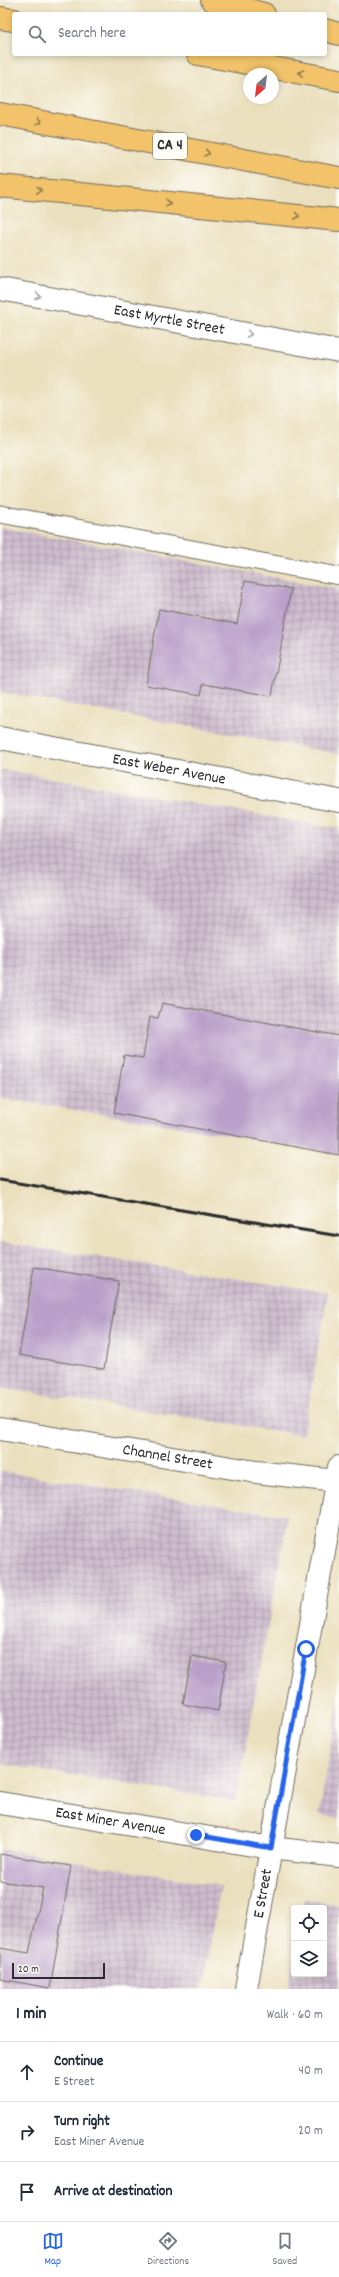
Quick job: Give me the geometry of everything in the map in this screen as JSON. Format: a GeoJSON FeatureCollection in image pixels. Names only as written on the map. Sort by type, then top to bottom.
{"type":"FeatureCollection","features":[{"type":"Feature","properties":{"kind":"highway"},"geometry":{"type":"LineString","coordinates":[[212,0],[257,12]]}},
{"type":"Feature","properties":{"kind":"highway"},"geometry":{"type":"LineString","coordinates":[[0,18],[12,20]]}},
{"type":"Feature","properties":{"kind":"highway"},"geometry":{"type":"LineString","coordinates":[[327,31],[339,34]]}},
{"type":"Feature","properties":{"kind":"highway"},"geometry":{"type":"LineString","coordinates":[[209,56],[339,80]]}},
{"type":"Feature","properties":{"kind":"highway","name":"CA 4"},"geometry":{"type":"LineString","coordinates":[[0,114],[339,178]]}},
{"type":"Feature","properties":{"kind":"highway"},"geometry":{"type":"LineString","coordinates":[[0,186],[339,220]]}},
{"type":"Feature","properties":{"kind":"street","name":"East Myrtle Street"},"geometry":{"type":"LineString","coordinates":[[0,289],[339,351]]}},
{"type":"Feature","properties":{"kind":"street","name":"East Weber Avenue"},"geometry":{"type":"LineString","coordinates":[[0,738],[339,801]]}},
{"type":"Feature","properties":{"kind":"street","name":"Channel Street"},"geometry":{"type":"LineString","coordinates":[[0,1429],[256,1472],[338,1474]]}},
{"type":"Feature","properties":{"kind":"street","name":"E Street"},"geometry":{"type":"LineString","coordinates":[[246,1989],[338,1474]]}},
{"type":"Feature","properties":{"kind":"street","name":"East Miner Avenue"},"geometry":{"type":"LineString","coordinates":[[0,1803],[271,1848],[339,1856]]}},
{"type":"Feature","properties":{"kind":"lane"},"geometry":{"type":"LineString","coordinates":[[0,514],[339,576]]}},
{"type":"Feature","properties":{"kind":"shaded area"},"geometry":{"type":"Polygon","coordinates":[[[0,527],[339,589],[339,754],[0,692],[0,527]]]}},
{"type":"Feature","properties":{"kind":"shaded area"},"geometry":{"type":"Polygon","coordinates":[[[0,769],[339,829],[339,1152],[0,1098],[0,769]]]}},
{"type":"Feature","properties":{"kind":"shaded area"},"geometry":{"type":"Polygon","coordinates":[[[0,1242],[328,1293],[303,1435],[0,1388],[0,1242]]]}},
{"type":"Feature","properties":{"kind":"shaded area"},"geometry":{"type":"Polygon","coordinates":[[[0,1471],[288,1516],[236,1801],[0,1764],[0,1471]]]}},
{"type":"Feature","properties":{"kind":"shaded area"},"geometry":{"type":"Polygon","coordinates":[[[339,1700],[339,1818],[319,1815],[339,1700]]]}},
{"type":"Feature","properties":{"kind":"shaded area"},"geometry":{"type":"Polygon","coordinates":[[[0,1849],[221,1886],[202,1989],[0,1989],[0,1849]]]}},
{"type":"Feature","properties":{"kind":"shaded area"},"geometry":{"type":"Polygon","coordinates":[[[305,1899],[339,1905],[339,1989],[288,1989],[291,1974],[291,1977],[327,1977],[327,1905],[304,1905],[305,1899]]]}},
{"type":"Feature","properties":{"kind":"building"},"geometry":{"type":"Polygon","coordinates":[[[245,581],[291,589],[272,696],[203,684],[201,695],[146,685],[159,609],[237,624],[245,581]]]}},
{"type":"Feature","properties":{"kind":"building"},"geometry":{"type":"Polygon","coordinates":[[[162,1003],[339,1036],[339,1155],[114,1113],[124,1055],[143,1058],[150,1017],[158,1018],[162,1003]]]}},
{"type":"Feature","properties":{"kind":"building"},"geometry":{"type":"Polygon","coordinates":[[[34,1267],[119,1281],[104,1369],[19,1355],[34,1267]]]}},
{"type":"Feature","properties":{"kind":"building"},"geometry":{"type":"Polygon","coordinates":[[[192,1656],[226,1662],[218,1711],[183,1704],[192,1656]]]}},
{"type":"Feature","properties":{"kind":"building"},"geometry":{"type":"Polygon","coordinates":[[[0,1854],[71,1866],[50,1988],[0,1979],[0,1948],[29,1953],[43,1888],[0,1881],[0,1854]]]}},
{"type":"Feature","properties":{"kind":"railway"},"geometry":{"type":"LineString","coordinates":[[0,1180],[339,1236]]}},
{"type":"Feature","properties":{"kind":"route"},"geometry":{"type":"LineString","coordinates":[[196,1835],[271,1848],[306,1649]]}}]}
